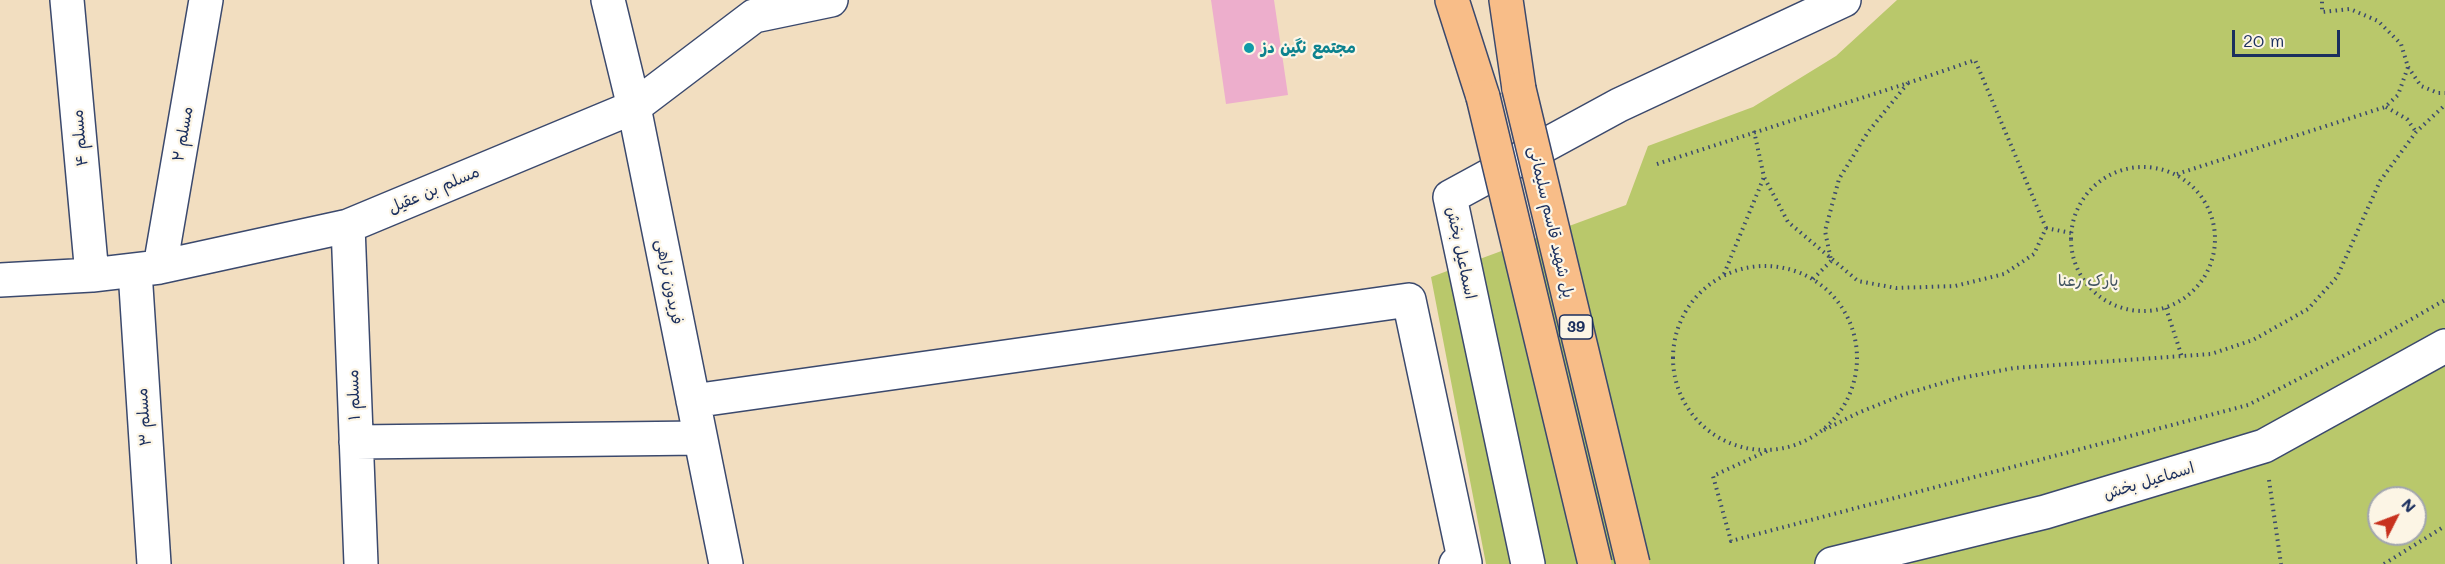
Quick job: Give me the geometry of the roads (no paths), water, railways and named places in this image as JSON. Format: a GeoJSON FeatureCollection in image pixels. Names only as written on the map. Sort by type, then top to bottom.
{"type":"FeatureCollection","features":[{"type":"Feature","properties":{"kind":"main road","name":"39"},"geometry":{"type":"LineString","coordinates":[[1452,0],[1484,97],[1595,564]]}},
{"type":"Feature","properties":{"kind":"main road","name":"پل شهید قاسم سلیمانی"},"geometry":{"type":"LineString","coordinates":[[1506,0],[1520,89],[1633,564]]}},
{"type":"Feature","properties":{"kind":"street","name":"مسلم ۴"},"geometry":{"type":"LineString","coordinates":[[68,0],[92,275]]}},
{"type":"Feature","properties":{"kind":"street","name":"مسلم ۲"},"geometry":{"type":"LineString","coordinates":[[148,269],[206,0]]}},
{"type":"Feature","properties":{"kind":"street","name":"فریدون تراهی"},"geometry":{"type":"LineString","coordinates":[[608,0],[634,107],[726,564]]}},
{"type":"Feature","properties":{"kind":"street","name":"مسلم بن عقیل"},"geometry":{"type":"LineString","coordinates":[[0,280],[92,275],[148,269],[348,226],[634,107],[752,8],[831,0]]}},
{"type":"Feature","properties":{"kind":"street","name":"اسماعیل بخش"},"geometry":{"type":"LineString","coordinates":[[1528,564],[1450,197],[1619,105],[1844,0]]}},
{"type":"Feature","properties":{"kind":"street","name":"مسلم ۱"},"geometry":{"type":"LineString","coordinates":[[348,226],[361,564]]}},
{"type":"Feature","properties":{"kind":"street","name":"مسلم ۳"},"geometry":{"type":"LineString","coordinates":[[148,269],[154,564]]}},
{"type":"Feature","properties":{"kind":"street"},"geometry":{"type":"LineString","coordinates":[[693,401],[916,372],[1177,331],[1409,300],[1465,563],[1456,564]]}},
{"type":"Feature","properties":{"kind":"street","name":"اسماعیل بخش"},"geometry":{"type":"LineString","coordinates":[[1832,564],[2045,512],[2264,446],[2445,346]]}},
{"type":"Feature","properties":{"kind":"street"},"geometry":{"type":"LineString","coordinates":[[356,442],[700,438]]}},
{"type":"Feature","properties":{"kind":"place","name":"مجتمع نگین دز"},"geometry":{"type":"Point","coordinates":[1249,48]}},
{"type":"Feature","properties":{"kind":"park label","name":"پارک رعنا"},"geometry":{"type":"Point","coordinates":[2088,281]}}]}
